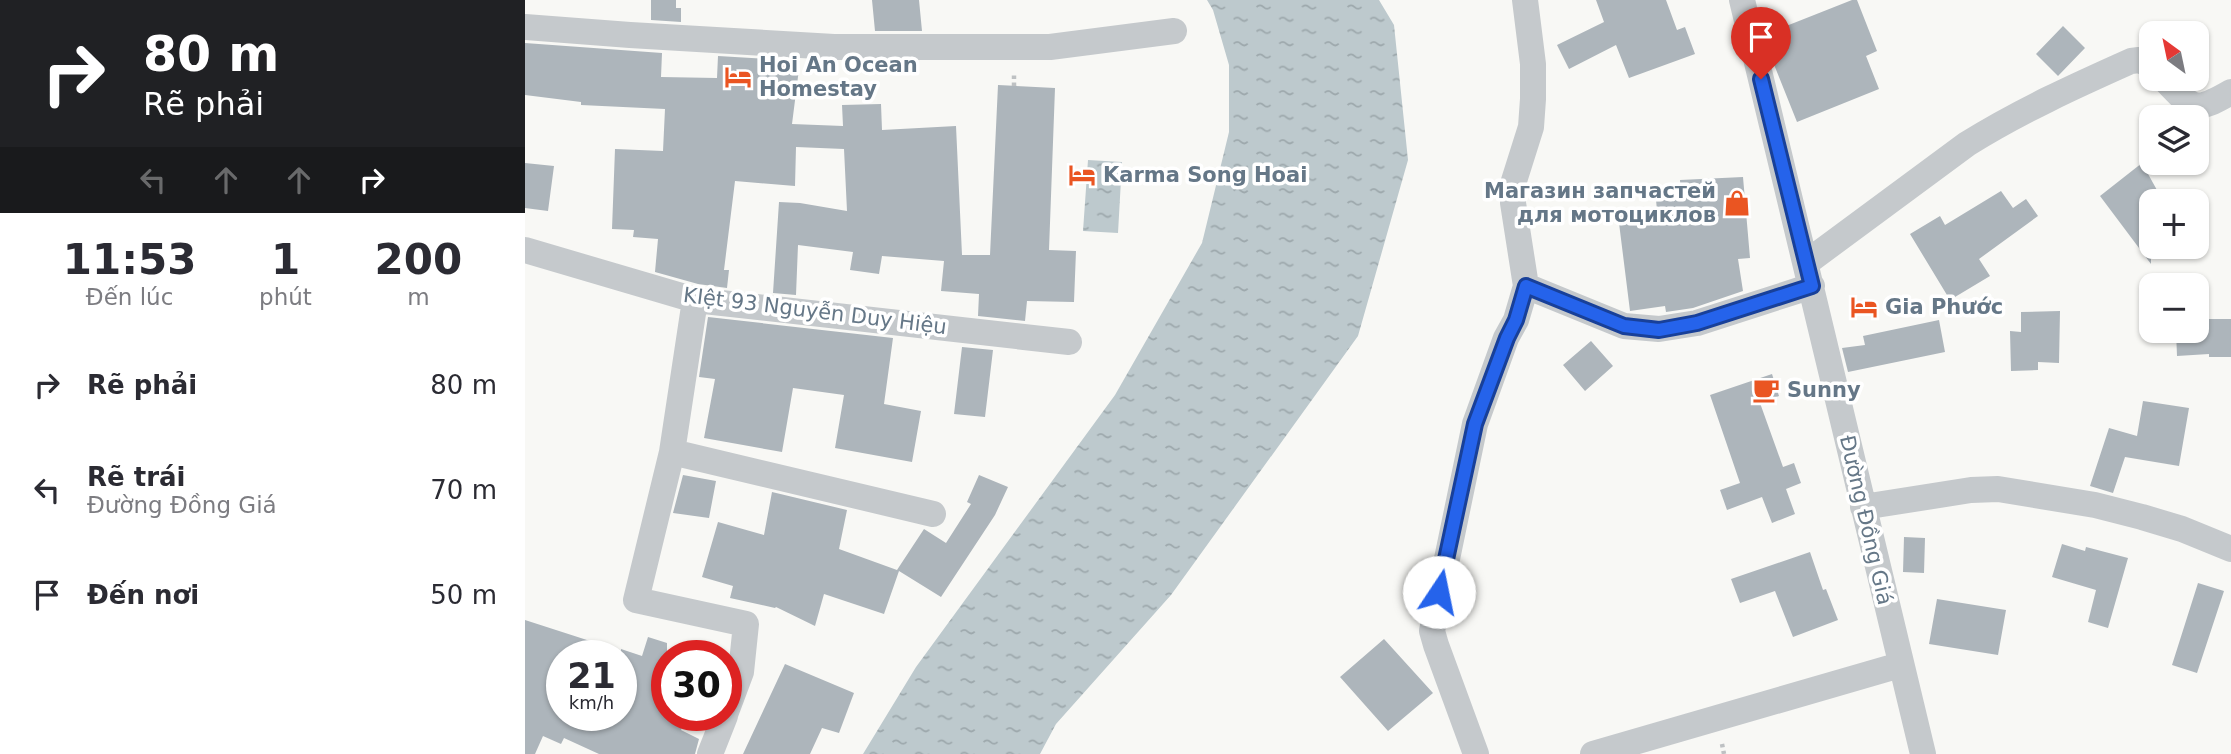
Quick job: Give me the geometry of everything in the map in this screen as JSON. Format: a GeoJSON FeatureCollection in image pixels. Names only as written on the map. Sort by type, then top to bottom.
{"type":"FeatureCollection","features":[{"type":"Feature","properties":{"kind":"street"},"geometry":{"type":"LineString","coordinates":[[1476,754],[1433,631],[1475,424],[1516,320],[1526,286],[1513,203],[1513,184],[1531,127],[1533,99],[1533,64],[1525,0]]}},
{"type":"Feature","properties":{"kind":"street","name":"Đường Đồng Giá"},"geometry":{"type":"LineString","coordinates":[[1742,0],[1923,754]]}},
{"type":"Feature","properties":{"kind":"street"},"geometry":{"type":"LineString","coordinates":[[525,27],[834,47],[1050,47],[1174,31]]}},
{"type":"Feature","properties":{"kind":"street"},"geometry":{"type":"LineString","coordinates":[[1526,286],[1624,326],[1659,330],[1697,323],[1809,274],[1967,144],[1993,128],[2058,93],[2139,60]]}},
{"type":"Feature","properties":{"kind":"street"},"geometry":{"type":"LineString","coordinates":[[2176,91],[2196,107],[2209,104],[2231,92]]}},
{"type":"Feature","properties":{"kind":"street","name":"KIệt 93 Nguyễn Duy Hiệu"},"geometry":{"type":"LineString","coordinates":[[525,250],[695,300],[1069,342]]}},
{"type":"Feature","properties":{"kind":"street"},"geometry":{"type":"LineString","coordinates":[[695,300],[673,453],[636,600],[746,624],[742,662]]}},
{"type":"Feature","properties":{"kind":"street"},"geometry":{"type":"LineString","coordinates":[[673,453],[933,514]]}},
{"type":"Feature","properties":{"kind":"street"},"geometry":{"type":"LineString","coordinates":[[1863,507],[1971,490],[1998,489],[2095,505],[2143,517],[2231,549]]}},
{"type":"Feature","properties":{"kind":"street"},"geometry":{"type":"LineString","coordinates":[[1593,754],[1900,664]]}},
{"type":"Feature","properties":{"kind":"street"},"geometry":{"type":"LineString","coordinates":[[711,754],[720,731]]}},
{"type":"Feature","properties":{"kind":"water"},"geometry":{"type":"Polygon","coordinates":[[[1207,0],[1379,0],[1394,25],[1408,160],[1358,336],[1171,595],[1056,724],[1040,754],[863,754],[916,667],[1115,395],[1202,243],[1229,132],[1229,65],[1213,10],[1207,0]]]}},
{"type":"Feature","properties":{"kind":"water"},"geometry":{"type":"Polygon","coordinates":[[[1088,160],[1122,162],[1118,233],[1083,231],[1088,160]]]}},
{"type":"Feature","properties":{"kind":"building"},"geometry":{"type":"Polygon","coordinates":[[[651,0],[676,0],[676,8],[681,8],[681,22],[651,20],[651,0]]]}},
{"type":"Feature","properties":{"kind":"building"},"geometry":{"type":"Polygon","coordinates":[[[872,0],[919,0],[922,31],[875,31],[872,0]]]}},
{"type":"Feature","properties":{"kind":"building"},"geometry":{"type":"Polygon","coordinates":[[[1596,0],[1666,0],[1677,30],[1685,27],[1695,54],[1629,78],[1616,45],[1569,69],[1557,45],[1604,22],[1596,0]]]}},
{"type":"Feature","properties":{"kind":"building"},"geometry":{"type":"Polygon","coordinates":[[[1857,0],[1877,51],[1866,56],[1879,89],[1797,122],[1773,62],[1776,61],[1766,34],[1857,0]]]}},
{"type":"Feature","properties":{"kind":"building"},"geometry":{"type":"Polygon","coordinates":[[[2063,26],[2085,48],[2058,76],[2036,54],[2063,26]]]}},
{"type":"Feature","properties":{"kind":"building"},"geometry":{"type":"Polygon","coordinates":[[[525,43],[662,53],[661,77],[717,78],[718,56],[800,61],[792,124],[843,126],[842,105],[881,104],[882,130],[956,126],[962,255],[990,255],[998,85],[1055,88],[1049,250],[1076,251],[1074,302],[1027,301],[1025,321],[978,316],[979,294],[941,291],[944,261],[882,256],[879,274],[850,270],[853,252],[798,245],[796,295],[773,293],[779,202],[847,211],[844,149],[796,147],[795,186],[735,181],[724,270],[729,270],[727,288],[698,284],[655,272],[658,239],[633,237],[634,230],[612,229],[615,149],[663,151],[665,109],[581,105],[581,102],[525,95],[525,43]]]}},
{"type":"Feature","properties":{"kind":"building"},"geometry":{"type":"Polygon","coordinates":[[[525,163],[554,166],[548,211],[525,208],[525,163]]]}},
{"type":"Feature","properties":{"kind":"building"},"geometry":{"type":"Polygon","coordinates":[[[2139,165],[2139,175],[2149,175],[2156,189],[2139,189],[2139,248],[2100,196],[2139,165]]]}},
{"type":"Feature","properties":{"kind":"building"},"geometry":{"type":"Polygon","coordinates":[[[1743,177],[1750,258],[1738,259],[1743,291],[1693,308],[1666,312],[1665,306],[1630,311],[1618,215],[1657,210],[1656,200],[1681,198],[1680,180],[1743,177]]]}},
{"type":"Feature","properties":{"kind":"building"},"geometry":{"type":"Polygon","coordinates":[[[2001,191],[2013,208],[2026,199],[2038,216],[1979,259],[1990,276],[1950,300],[1910,234],[1940,216],[1945,225],[2001,191]]]}},
{"type":"Feature","properties":{"kind":"building"},"geometry":{"type":"Polygon","coordinates":[[[2060,311],[2059,363],[2038,362],[2038,370],[2011,371],[2010,331],[2021,332],[2021,312],[2060,311]]]}},
{"type":"Feature","properties":{"kind":"building"},"geometry":{"type":"Polygon","coordinates":[[[708,317],[893,338],[884,404],[921,411],[912,462],[835,448],[844,395],[793,388],[782,452],[704,438],[715,379],[699,377],[708,317]]]}},
{"type":"Feature","properties":{"kind":"building"},"geometry":{"type":"Polygon","coordinates":[[[2231,319],[2231,357],[2209,357],[2209,354],[2177,356],[2176,343],[2209,343],[2209,321],[2231,319]]]}},
{"type":"Feature","properties":{"kind":"building"},"geometry":{"type":"Polygon","coordinates":[[[1939,320],[1945,352],[1848,372],[1842,348],[1865,345],[1863,336],[1939,320]]]}},
{"type":"Feature","properties":{"kind":"building"},"geometry":{"type":"Polygon","coordinates":[[[1591,341],[1613,366],[1585,391],[1563,365],[1591,341]]]}},
{"type":"Feature","properties":{"kind":"building"},"geometry":{"type":"Polygon","coordinates":[[[962,347],[993,350],[985,417],[954,414],[962,347]]]}},
{"type":"Feature","properties":{"kind":"building"},"geometry":{"type":"Polygon","coordinates":[[[1772,374],[1779,396],[1760,403],[1783,467],[1794,463],[1801,483],[1786,489],[1795,514],[1772,523],[1762,497],[1727,510],[1720,490],[1740,483],[1710,395],[1772,374]]]}},
{"type":"Feature","properties":{"kind":"building"},"geometry":{"type":"Polygon","coordinates":[[[2143,401],[2189,408],[2179,466],[2125,457],[2113,493],[2090,486],[2109,428],[2137,436],[2143,401]]]}},
{"type":"Feature","properties":{"kind":"building"},"geometry":{"type":"Polygon","coordinates":[[[683,475],[716,481],[709,518],[673,513],[683,475]]]}},
{"type":"Feature","properties":{"kind":"building"},"geometry":{"type":"Polygon","coordinates":[[[979,475],[1008,487],[995,515],[941,597],[899,571],[884,614],[824,594],[815,626],[776,607],[730,598],[733,586],[702,577],[718,522],[764,535],[772,492],[847,510],[839,549],[897,570],[924,529],[946,543],[971,504],[967,502],[979,475]]]}},
{"type":"Feature","properties":{"kind":"building"},"geometry":{"type":"Polygon","coordinates":[[[1904,537],[1925,538],[1924,573],[1903,572],[1904,537]]]}},
{"type":"Feature","properties":{"kind":"building"},"geometry":{"type":"Polygon","coordinates":[[[2062,544],[2128,558],[2108,628],[2088,622],[2096,590],[2052,577],[2062,544]]]}},
{"type":"Feature","properties":{"kind":"building"},"geometry":{"type":"Polygon","coordinates":[[[1810,552],[1823,590],[1826,589],[1838,620],[1793,637],[1775,591],[1740,603],[1731,579],[1810,552]]]}},
{"type":"Feature","properties":{"kind":"building"},"geometry":{"type":"Polygon","coordinates":[[[2198,583],[2224,591],[2197,673],[2172,665],[2198,583]]]}},
{"type":"Feature","properties":{"kind":"building"},"geometry":{"type":"Polygon","coordinates":[[[1937,599],[2006,610],[1998,655],[1929,644],[1937,599]]]}},
{"type":"Feature","properties":{"kind":"building"},"geometry":{"type":"Polygon","coordinates":[[[525,620],[587,640],[546,640],[546,731],[637,731],[637,654],[642,656],[648,637],[658,640],[651,640],[651,731],[683,731],[699,739],[695,754],[599,754],[564,738],[561,744],[543,736],[535,754],[525,754],[525,620]]]}},
{"type":"Feature","properties":{"kind":"building"},"geometry":{"type":"Polygon","coordinates":[[[1384,639],[1433,693],[1388,731],[1340,677],[1384,639]]]}},
{"type":"Feature","properties":{"kind":"building"},"geometry":{"type":"Polygon","coordinates":[[[785,664],[854,693],[839,733],[822,728],[810,754],[743,754],[785,664]]]}},
{"type":"Feature","properties":{"kind":"place","name":"Hoi An Ocean Homestay"},"geometry":{"type":"Point","coordinates":[738,77]}},
{"type":"Feature","properties":{"kind":"place","name":"Karma Song Hoai"},"geometry":{"type":"Point","coordinates":[1082,175]}},
{"type":"Feature","properties":{"kind":"place","name":"Магазин запчастей для мотоциклов"},"geometry":{"type":"Point","coordinates":[1737,203]}},
{"type":"Feature","properties":{"kind":"place","name":"Gia Phước"},"geometry":{"type":"Point","coordinates":[1864,307]}},
{"type":"Feature","properties":{"kind":"place","name":"Sunny"},"geometry":{"type":"Point","coordinates":[1766,390]}},
{"type":"Feature","properties":{"kind":"route"},"geometry":{"type":"LineString","coordinates":[[1439,592],[1475,424],[1516,320],[1526,286],[1624,326],[1659,330],[1697,323],[1812,286],[1761,79]]}}]}
